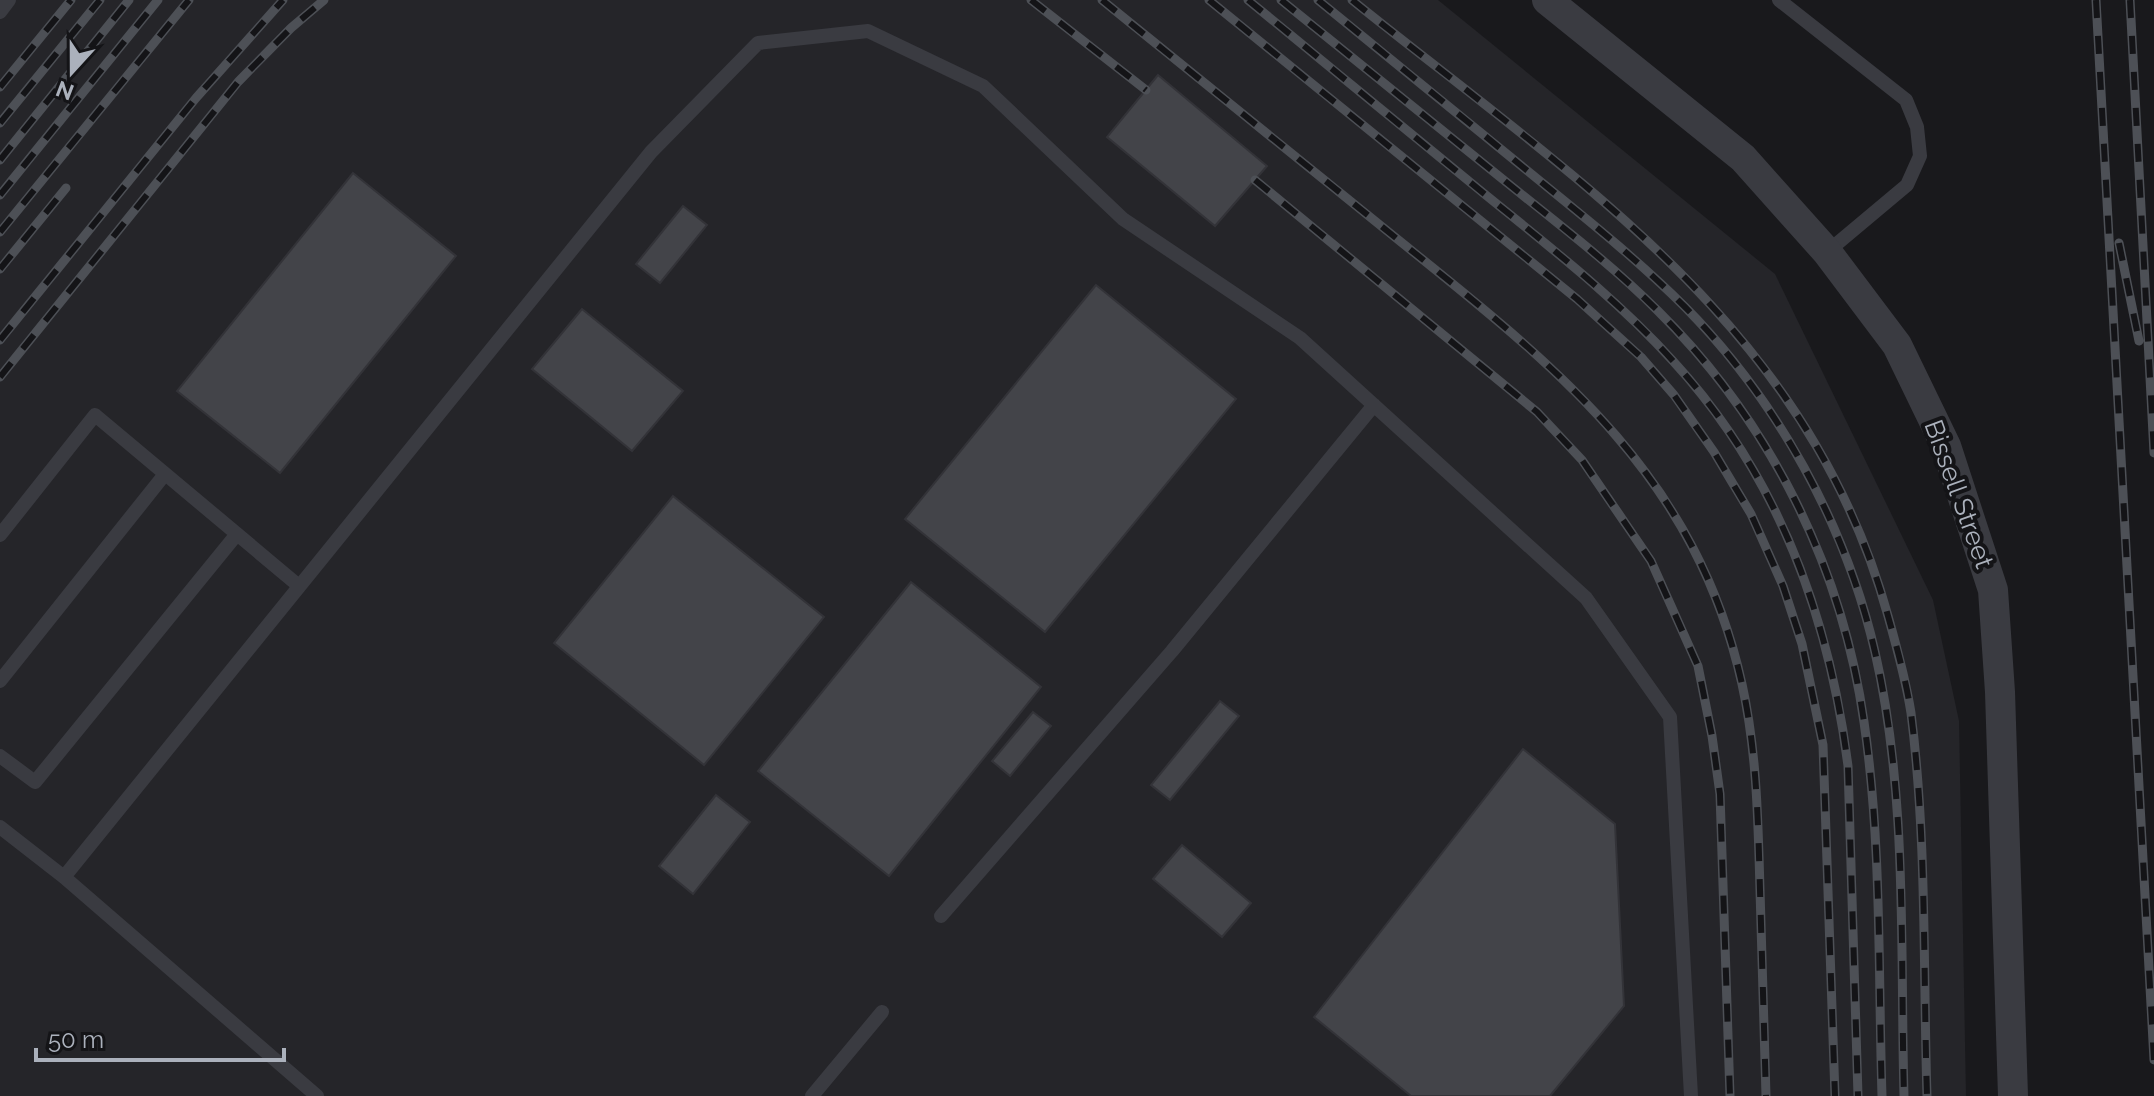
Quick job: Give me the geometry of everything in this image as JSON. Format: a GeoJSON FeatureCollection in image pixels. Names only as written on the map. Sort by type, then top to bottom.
{"type":"FeatureCollection","features":[{"type":"Feature","properties":{"kind":"street","name":"Bissell Street"},"geometry":{"type":"LineString","coordinates":[[1547,0],[1743,158],[1827,252],[1897,345],[1946,446],[1993,590],[2000,692],[2013,1096]]}},
{"type":"Feature","properties":{"kind":"lane"},"geometry":{"type":"LineString","coordinates":[[0,12],[9,0]]}},
{"type":"Feature","properties":{"kind":"lane"},"geometry":{"type":"LineString","coordinates":[[1779,0],[1906,100],[1917,127],[1920,156],[1907,185],[1827,252]]}},
{"type":"Feature","properties":{"kind":"lane"},"geometry":{"type":"LineString","coordinates":[[64,877],[651,152],[758,43],[868,31],[983,86],[1123,219],[1300,338],[1586,598],[1670,717],[1691,1096]]}},
{"type":"Feature","properties":{"kind":"lane"},"geometry":{"type":"LineString","coordinates":[[941,916],[1172,651],[1374,405]]}},
{"type":"Feature","properties":{"kind":"lane"},"geometry":{"type":"LineString","coordinates":[[0,535],[95,415],[299,586]]}},
{"type":"Feature","properties":{"kind":"lane"},"geometry":{"type":"LineString","coordinates":[[0,681],[165,474]]}},
{"type":"Feature","properties":{"kind":"lane"},"geometry":{"type":"LineString","coordinates":[[0,756],[35,782],[237,534]]}},
{"type":"Feature","properties":{"kind":"lane"},"geometry":{"type":"LineString","coordinates":[[0,827],[64,877],[317,1096]]}},
{"type":"Feature","properties":{"kind":"lane"},"geometry":{"type":"LineString","coordinates":[[812,1096],[882,1012]]}},
{"type":"Feature","properties":{"kind":"shaded area"},"geometry":{"type":"Polygon","coordinates":[[[0,0],[1438,0],[1775,274],[1933,600],[1959,721],[1966,1096],[0,1096],[0,0]]]}},
{"type":"Feature","properties":{"kind":"building"},"geometry":{"type":"Polygon","coordinates":[[[1158,75],[1267,166],[1215,226],[1107,137],[1158,75]]]}},
{"type":"Feature","properties":{"kind":"building"},"geometry":{"type":"Polygon","coordinates":[[[353,173],[456,256],[280,473],[177,391],[353,173]]]}},
{"type":"Feature","properties":{"kind":"building"},"geometry":{"type":"Polygon","coordinates":[[[683,206],[707,225],[660,283],[636,264],[683,206]]]}},
{"type":"Feature","properties":{"kind":"building"},"geometry":{"type":"Polygon","coordinates":[[[1096,285],[1236,399],[1045,632],[905,519],[1096,285]]]}},
{"type":"Feature","properties":{"kind":"building"},"geometry":{"type":"Polygon","coordinates":[[[582,309],[683,391],[632,451],[532,369],[582,309]]]}},
{"type":"Feature","properties":{"kind":"building"},"geometry":{"type":"Polygon","coordinates":[[[673,496],[824,617],[704,765],[554,643],[673,496]]]}},
{"type":"Feature","properties":{"kind":"building"},"geometry":{"type":"Polygon","coordinates":[[[911,582],[1041,687],[889,876],[758,771],[911,582]]]}},
{"type":"Feature","properties":{"kind":"building"},"geometry":{"type":"Polygon","coordinates":[[[1220,701],[1239,716],[1170,800],[1151,785],[1220,701]]]}},
{"type":"Feature","properties":{"kind":"building"},"geometry":{"type":"Polygon","coordinates":[[[1033,712],[1051,726],[1010,776],[992,761],[1033,712]]]}},
{"type":"Feature","properties":{"kind":"building"},"geometry":{"type":"Polygon","coordinates":[[[1523,749],[1615,824],[1624,1006],[1550,1096],[1411,1096],[1314,1017],[1523,749]]]}},
{"type":"Feature","properties":{"kind":"building"},"geometry":{"type":"Polygon","coordinates":[[[716,795],[750,822],[693,894],[659,866],[716,795]]]}},
{"type":"Feature","properties":{"kind":"building"},"geometry":{"type":"Polygon","coordinates":[[[1182,845],[1251,903],[1222,937],[1153,879],[1182,845]]]}},
{"type":"Feature","properties":{"kind":"railway"},"geometry":{"type":"LineString","coordinates":[[0,87],[71,0]]}},
{"type":"Feature","properties":{"kind":"railway"},"geometry":{"type":"LineString","coordinates":[[0,123],[100,0]]}},
{"type":"Feature","properties":{"kind":"railway"},"geometry":{"type":"LineString","coordinates":[[0,160],[129,0]]}},
{"type":"Feature","properties":{"kind":"railway"},"geometry":{"type":"LineString","coordinates":[[0,195],[158,0]]}},
{"type":"Feature","properties":{"kind":"railway"},"geometry":{"type":"LineString","coordinates":[[0,232],[189,0]]}},
{"type":"Feature","properties":{"kind":"railway"},"geometry":{"type":"LineString","coordinates":[[0,340],[196,98],[283,0]]}},
{"type":"Feature","properties":{"kind":"railway"},"geometry":{"type":"LineString","coordinates":[[0,377],[238,82],[291,28],[324,0]]}},
{"type":"Feature","properties":{"kind":"railway"},"geometry":{"type":"LineString","coordinates":[[1031,0],[1146,90]]}},
{"type":"Feature","properties":{"kind":"railway"},"geometry":{"type":"LineString","coordinates":[[1102,0],[1436,270],[1551,368],[1602,420],[1648,476],[1687,537],[1719,606],[1742,684],[1751,735],[1757,812],[1766,1096]]}},
{"type":"Feature","properties":{"kind":"railway"},"geometry":{"type":"LineString","coordinates":[[1209,0],[1577,299],[1641,357],[1674,395],[1714,452],[1751,514],[1783,586],[1802,644],[1823,745],[1835,1096]]}},
{"type":"Feature","properties":{"kind":"railway"},"geometry":{"type":"LineString","coordinates":[[1248,0],[1629,316],[1710,405],[1742,451],[1769,499],[1812,601],[1827,655],[1848,766],[1858,1096]]}},
{"type":"Feature","properties":{"kind":"railway"},"geometry":{"type":"LineString","coordinates":[[1281,0],[1580,242],[1658,311],[1698,354],[1734,400],[1767,449],[1795,500],[1819,553],[1838,608],[1864,722],[1877,862],[1882,1096]]}},
{"type":"Feature","properties":{"kind":"railway"},"geometry":{"type":"LineString","coordinates":[[1318,0],[1627,253],[1685,307],[1749,382],[1804,467],[1846,558],[1875,652],[1886,706],[1898,817],[1904,1096]]}},
{"type":"Feature","properties":{"kind":"railway"},"geometry":{"type":"LineString","coordinates":[[1352,0],[1598,197],[1673,266],[1742,340],[1802,422],[1851,513],[1888,616],[1911,713],[1920,808],[1927,1096]]}},
{"type":"Feature","properties":{"kind":"railway"},"geometry":{"type":"LineString","coordinates":[[2096,0],[2154,1060]]}},
{"type":"Feature","properties":{"kind":"railway"},"geometry":{"type":"LineString","coordinates":[[2130,0],[2154,453]]}},
{"type":"Feature","properties":{"kind":"railway"},"geometry":{"type":"LineString","coordinates":[[1255,180],[1537,412],[1582,460],[1651,561],[1698,666],[1712,736],[1720,794],[1730,1096]]}},
{"type":"Feature","properties":{"kind":"railway"},"geometry":{"type":"LineString","coordinates":[[0,269],[66,188]]}},
{"type":"Feature","properties":{"kind":"railway"},"geometry":{"type":"LineString","coordinates":[[2119,243],[2139,341]]}}]}
